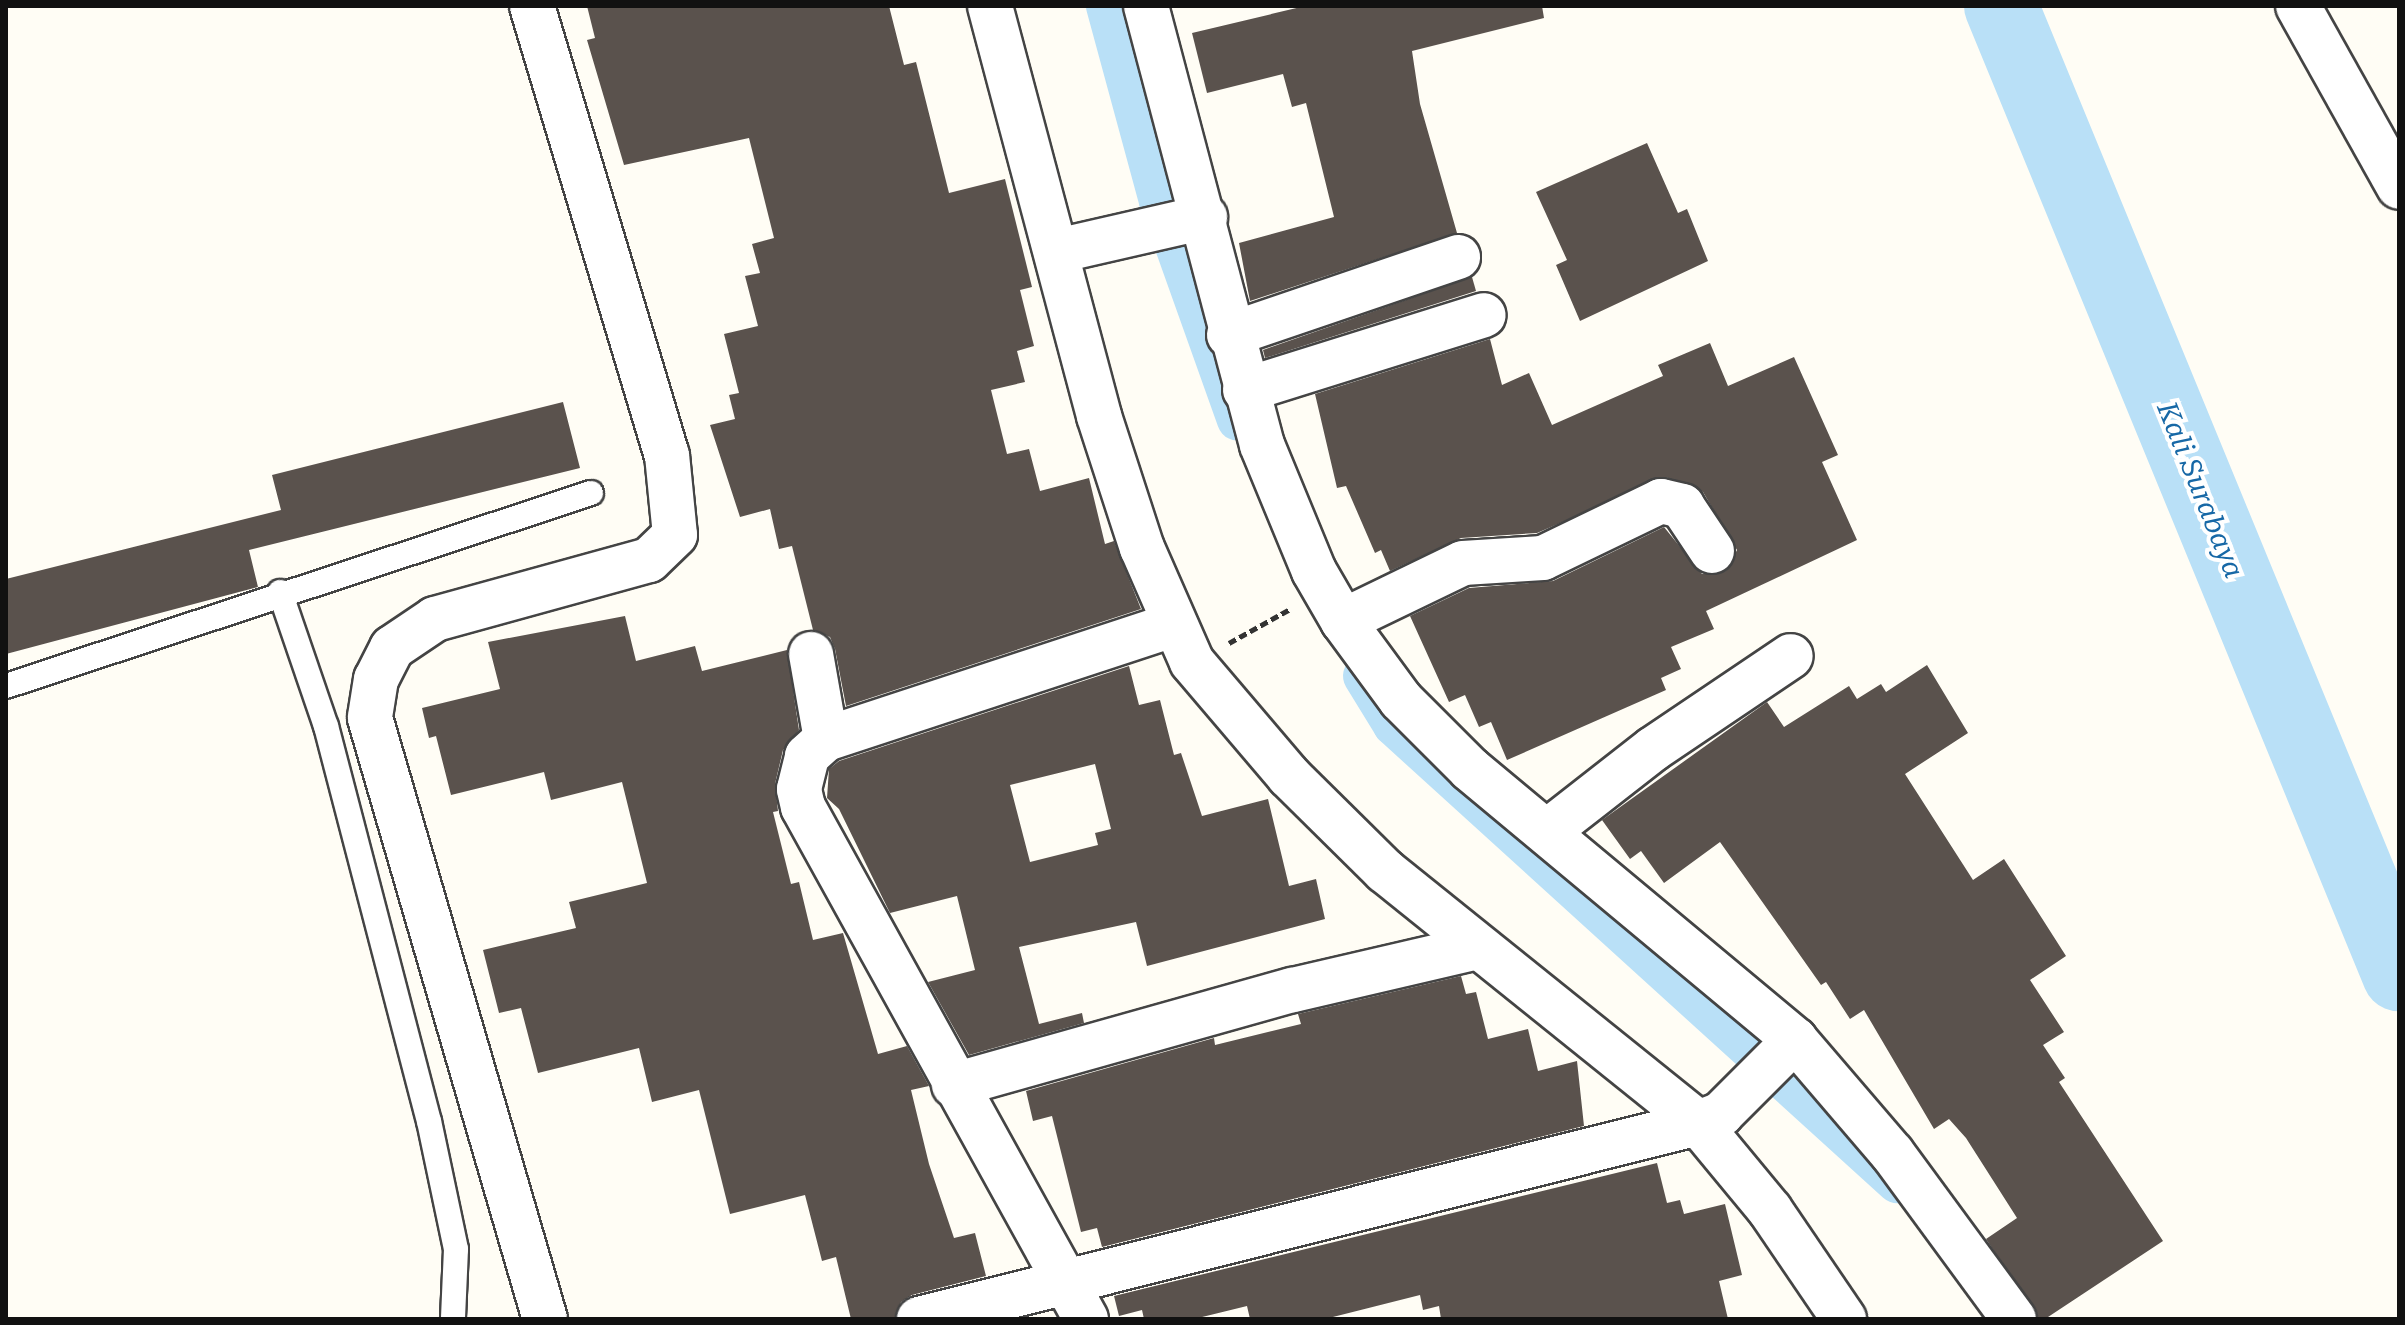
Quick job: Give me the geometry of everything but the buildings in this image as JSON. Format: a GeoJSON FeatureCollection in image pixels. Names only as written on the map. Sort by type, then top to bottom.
{"type":"FeatureCollection","features":[{"type":"Feature","properties":{"kind":"street"},"geometry":{"type":"LineString","coordinates":[[532,6],[667,455],[675,535],[649,560],[435,619],[392,648],[376,679],[370,718],[545,1319]]}},
{"type":"Feature","properties":{"kind":"street"},"geometry":{"type":"LineString","coordinates":[[990,6],[1076,246],[1099,416],[1172,625],[1192,662],[1289,776],[1473,948],[1709,1118],[1844,1319]]}},
{"type":"Feature","properties":{"kind":"street"},"geometry":{"type":"LineString","coordinates":[[1146,6],[1197,219],[1245,390],[1298,535],[1343,621],[1430,731],[1790,1045],[1892,1153],[2014,1319]]}},
{"type":"Feature","properties":{"kind":"street"},"geometry":{"type":"LineString","coordinates":[[2298,6],[2399,187]]}},
{"type":"Feature","properties":{"kind":"street"},"geometry":{"type":"LineString","coordinates":[[1076,246],[1197,219]]}},
{"type":"Feature","properties":{"kind":"street"},"geometry":{"type":"LineString","coordinates":[[1229,335],[1458,257]]}},
{"type":"Feature","properties":{"kind":"street"},"geometry":{"type":"LineString","coordinates":[[1245,390],[1484,315]]}},
{"type":"Feature","properties":{"kind":"street"},"geometry":{"type":"LineString","coordinates":[[1343,621],[1463,563],[1543,558],[1661,501],[1682,506],[1712,551]]}},
{"type":"Feature","properties":{"kind":"street"},"geometry":{"type":"LineString","coordinates":[[1078,1300],[954,1085],[803,807],[799,789],[807,756],[826,739],[1172,625]]}},
{"type":"Feature","properties":{"kind":"street"},"geometry":{"type":"LineString","coordinates":[[811,654],[826,739]]}},
{"type":"Feature","properties":{"kind":"street"},"geometry":{"type":"LineString","coordinates":[[1548,831],[1653,749],[1791,656]]}},
{"type":"Feature","properties":{"kind":"street"},"geometry":{"type":"LineString","coordinates":[[954,1085],[1293,990],[1473,948]]}},
{"type":"Feature","properties":{"kind":"street"},"geometry":{"type":"LineString","coordinates":[[919,1319],[1078,1300],[1709,1118],[1790,1045]]}},
{"type":"Feature","properties":{"kind":"lane"},"geometry":{"type":"LineString","coordinates":[[6,686],[280,592],[591,493]]}},
{"type":"Feature","properties":{"kind":"lane"},"geometry":{"type":"LineString","coordinates":[[280,592],[326,726],[429,1121],[456,1249],[453,1319]]}},
{"type":"Feature","properties":{"kind":"path"},"geometry":{"type":"LineString","coordinates":[[1233,642],[1304,601]]}},
{"type":"Feature","properties":{"kind":"waterway"},"geometry":{"type":"LineString","coordinates":[[1107,6],[1160,201],[1238,420]]}},
{"type":"Feature","properties":{"kind":"waterway","name":"Kali Surabaya"},"geometry":{"type":"LineString","coordinates":[[2001,6],[2399,974]]}},
{"type":"Feature","properties":{"kind":"waterway"},"geometry":{"type":"LineString","coordinates":[[1364,676],[1394,725],[1897,1182]]}}]}
